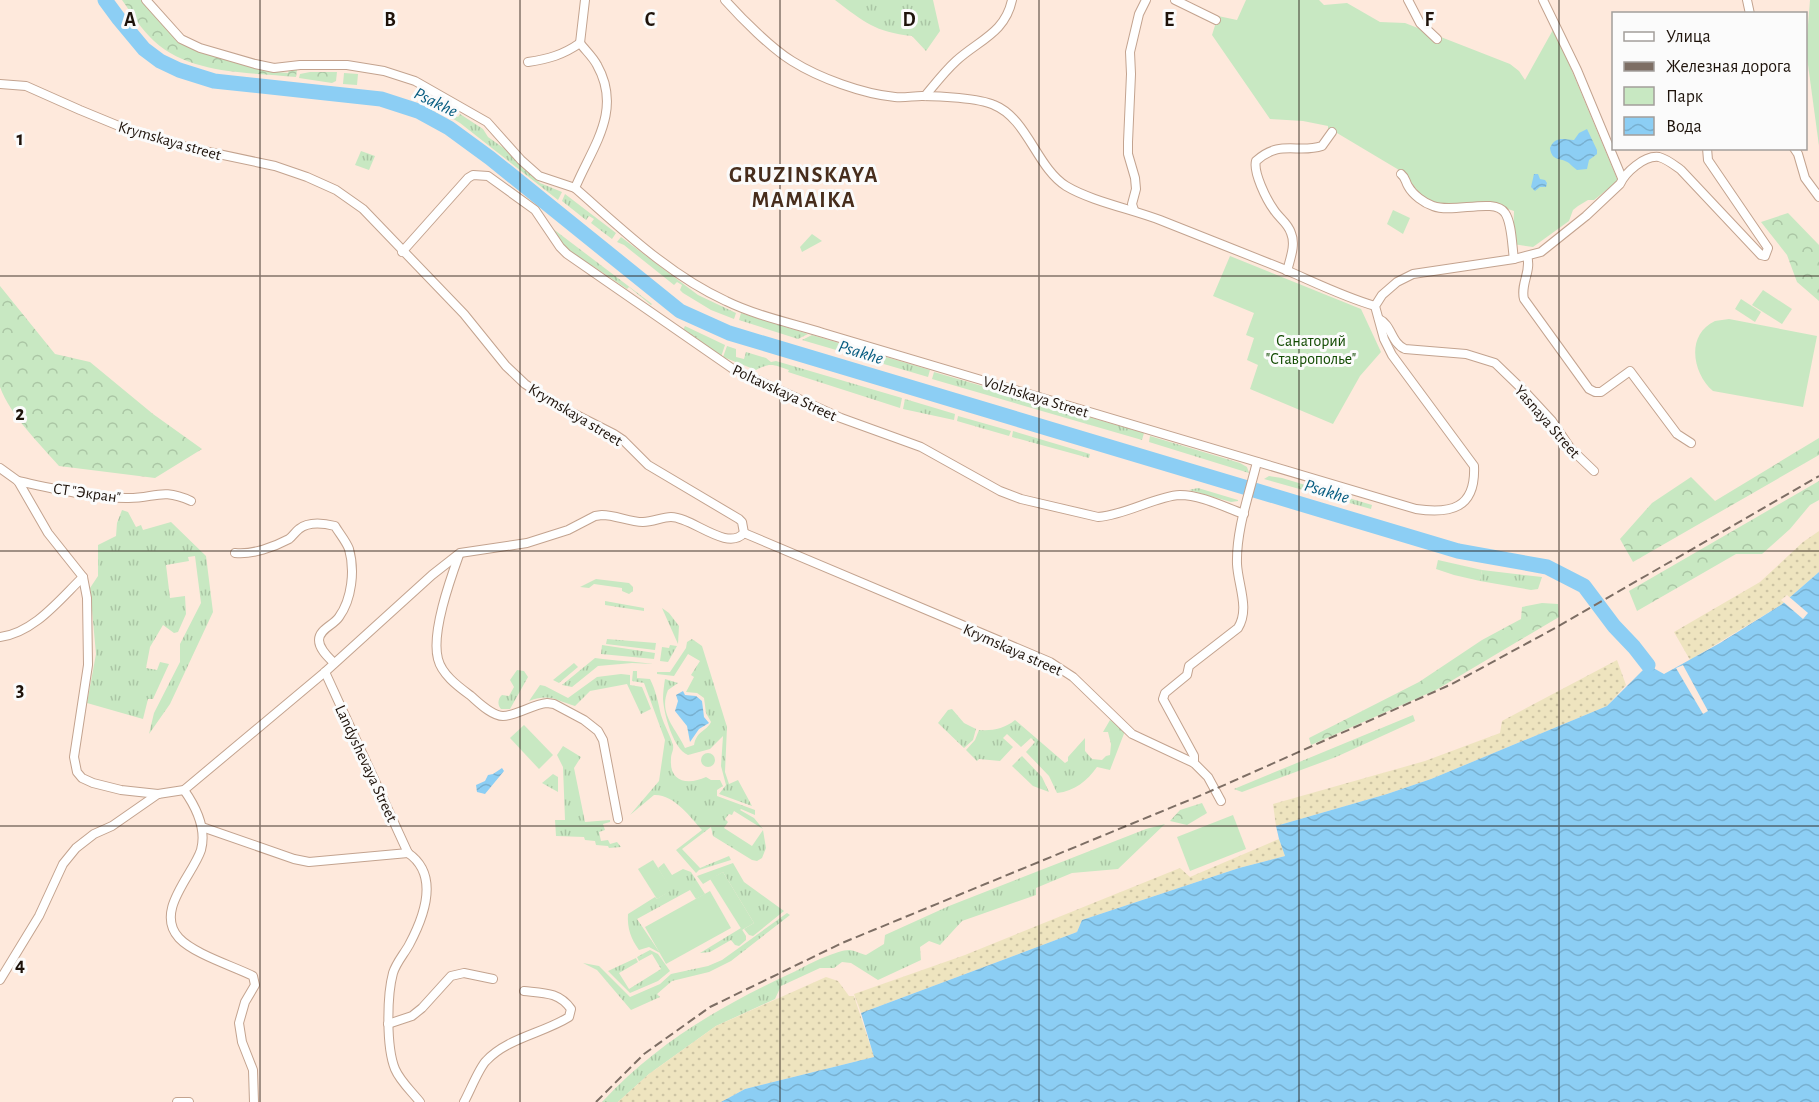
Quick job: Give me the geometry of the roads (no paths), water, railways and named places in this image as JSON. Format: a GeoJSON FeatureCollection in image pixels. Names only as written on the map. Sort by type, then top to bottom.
{"type":"FeatureCollection","features":[{"type":"Feature","properties":{"kind":"street"},"geometry":{"type":"LineString","coordinates":[[146,0],[181,39],[200,48],[274,68],[300,64],[347,65],[384,71],[415,81],[487,122],[521,160],[540,176],[575,189],[605,124],[608,107],[604,80],[597,64],[580,43],[585,0]]}},
{"type":"Feature","properties":{"kind":"street"},"geometry":{"type":"LineString","coordinates":[[725,0],[790,60],[813,72],[873,93],[896,98],[925,96],[964,99],[994,105],[1018,125],[1045,164],[1064,184],[1078,192],[1134,210],[1352,299],[1375,306],[1382,295],[1397,282],[1413,274],[1514,259],[1541,252],[1577,223],[1620,184],[1622,178],[1644,160],[1658,157],[1681,170],[1761,255],[1765,256],[1768,248],[1708,160],[1707,150]]}},
{"type":"Feature","properties":{"kind":"street"},"geometry":{"type":"LineString","coordinates":[[925,96],[956,61],[983,42],[1005,21],[1012,0]]}},
{"type":"Feature","properties":{"kind":"street"},"geometry":{"type":"LineString","coordinates":[[1134,210],[1132,204],[1136,189],[1135,178],[1128,154],[1130,52],[1139,14],[1146,0]]}},
{"type":"Feature","properties":{"kind":"street"},"geometry":{"type":"LineString","coordinates":[[1174,0],[1216,20]]}},
{"type":"Feature","properties":{"kind":"street"},"geometry":{"type":"LineString","coordinates":[[1408,0],[1420,23],[1437,39]]}},
{"type":"Feature","properties":{"kind":"street"},"geometry":{"type":"LineString","coordinates":[[1543,0],[1577,70],[1622,178]]}},
{"type":"Feature","properties":{"kind":"street"},"geometry":{"type":"LineString","coordinates":[[528,62],[565,53],[580,43]]}},
{"type":"Feature","properties":{"kind":"street","name":"Krymskaya street"},"geometry":{"type":"LineString","coordinates":[[0,84],[26,86],[131,130],[190,148],[275,166],[336,190],[355,203],[464,314],[506,366],[525,384],[557,405],[624,440],[648,465],[739,519],[742,522],[744,533],[1050,662],[1073,677],[1132,734],[1194,762],[1208,777],[1221,801]]}},
{"type":"Feature","properties":{"kind":"street"},"geometry":{"type":"LineString","coordinates":[[1287,271],[1293,249],[1291,233],[1273,209],[1256,171],[1256,161],[1261,156],[1280,148],[1308,149],[1322,146],[1332,132]]}},
{"type":"Feature","properties":{"kind":"street"},"geometry":{"type":"LineString","coordinates":[[1795,150],[1805,178],[1819,197]]}},
{"type":"Feature","properties":{"kind":"street"},"geometry":{"type":"LineString","coordinates":[[1401,174],[1412,191],[1423,201],[1435,207],[1456,210],[1479,206],[1501,209],[1508,220],[1514,259]]}},
{"type":"Feature","properties":{"kind":"street","name":"Poltavskaya Street"},"geometry":{"type":"LineString","coordinates":[[402,252],[468,178],[473,175],[488,176],[535,210],[567,254],[733,369],[840,418],[921,447],[1000,491],[1021,499],[1098,517],[1111,516],[1178,495],[1198,498],[1244,514]]}},
{"type":"Feature","properties":{"kind":"street","name":"Volzhskaya Street"},"geometry":{"type":"LineString","coordinates":[[575,189],[679,275],[738,306],[1416,509],[1453,510],[1468,496],[1473,485],[1474,466],[1392,355],[1375,306]]}},
{"type":"Feature","properties":{"kind":"street"},"geometry":{"type":"LineString","coordinates":[[1527,256],[1529,263],[1523,288],[1524,299],[1589,389],[1600,392],[1630,371],[1677,434],[1691,443]]}},
{"type":"Feature","properties":{"kind":"street","name":"Yasnaya Street"},"geometry":{"type":"LineString","coordinates":[[1378,319],[1389,327],[1400,346],[1405,349],[1466,354],[1495,363],[1552,421],[1571,449],[1594,471]]}},
{"type":"Feature","properties":{"kind":"street","name":"Krymskaya street"},"geometry":{"type":"LineString","coordinates":[[1194,762],[1194,756],[1163,699],[1165,693],[1188,675],[1189,666],[1238,628],[1243,621],[1244,613],[1237,564],[1244,514],[1257,462]]}},
{"type":"Feature","properties":{"kind":"street"},"geometry":{"type":"LineString","coordinates":[[0,468],[18,481],[48,533],[83,577],[87,598],[88,665],[74,757],[77,772],[82,778],[93,783],[158,794],[184,790],[325,672],[460,552],[528,543],[568,530],[602,515],[645,522],[670,517],[734,539],[740,538],[744,533]]}},
{"type":"Feature","properties":{"kind":"street","name":"СТ \"Экран\""},"geometry":{"type":"LineString","coordinates":[[18,481],[126,498],[164,493],[191,501]]}},
{"type":"Feature","properties":{"kind":"street"},"geometry":{"type":"LineString","coordinates":[[235,553],[244,554],[270,547],[290,538],[300,527],[320,522],[335,526],[348,548],[352,576],[346,603],[339,617],[322,631],[319,640],[322,650],[334,663]]}},
{"type":"Feature","properties":{"kind":"street"},"geometry":{"type":"LineString","coordinates":[[460,552],[440,617],[436,650],[443,670],[460,688],[502,716],[547,703],[554,704],[593,726],[603,740],[618,819]]}},
{"type":"Feature","properties":{"kind":"street"},"geometry":{"type":"LineString","coordinates":[[0,637],[10,636],[40,618],[83,577]]}},
{"type":"Feature","properties":{"kind":"street","name":"Landyshevaya Street"},"geometry":{"type":"LineString","coordinates":[[325,672],[408,853],[418,860],[426,874],[422,920],[394,970],[388,1024],[395,1070],[420,1102]]}},
{"type":"Feature","properties":{"kind":"street"},"geometry":{"type":"LineString","coordinates":[[184,790],[196,807],[202,827],[201,849],[172,904],[172,927],[180,938],[205,954],[253,976],[255,985],[245,1002],[239,1023],[242,1042],[253,1070],[254,1102]]}},
{"type":"Feature","properties":{"kind":"street"},"geometry":{"type":"LineString","coordinates":[[0,980],[39,916],[63,864],[76,848],[158,794]]}},
{"type":"Feature","properties":{"kind":"street"},"geometry":{"type":"LineString","coordinates":[[202,827],[294,859],[309,862],[408,853]]}},
{"type":"Feature","properties":{"kind":"street"},"geometry":{"type":"LineString","coordinates":[[388,1024],[412,1016],[451,976],[464,973],[493,979]]}},
{"type":"Feature","properties":{"kind":"street"},"geometry":{"type":"LineString","coordinates":[[464,1102],[485,1062],[494,1054],[518,1040],[557,1025],[570,1017],[571,1010],[565,1000],[556,996],[524,991]]}},
{"type":"Feature","properties":{"kind":"street"},"geometry":{"type":"LineString","coordinates":[[177,1102],[189,1102]]}},
{"type":"Feature","properties":{"kind":"water"},"geometry":{"type":"Polygon","coordinates":[[[1587,129],[1597,154],[1589,160],[1587,169],[1577,170],[1566,161],[1553,155],[1550,148],[1554,142],[1560,139],[1574,140],[1579,133],[1587,129]]]}},
{"type":"Feature","properties":{"kind":"water"},"geometry":{"type":"Polygon","coordinates":[[[1534,174],[1538,174],[1540,179],[1545,180],[1546,187],[1540,187],[1535,191],[1531,187],[1534,174]]]}},
{"type":"Feature","properties":{"kind":"water"},"geometry":{"type":"Polygon","coordinates":[[[1819,572],[1819,1102],[721,1102],[745,1089],[874,1057],[861,1013],[1077,932],[1082,920],[1239,868],[1285,856],[1276,826],[1431,779],[1607,706],[1648,665],[1664,674],[1781,605],[1819,572]]]}},
{"type":"Feature","properties":{"kind":"water"},"geometry":{"type":"Polygon","coordinates":[[[683,691],[685,695],[696,696],[702,701],[704,717],[709,723],[699,729],[690,742],[687,726],[675,711],[678,701],[676,695],[683,691]]]}},
{"type":"Feature","properties":{"kind":"water"},"geometry":{"type":"Polygon","coordinates":[[[502,768],[504,771],[485,794],[477,792],[476,785],[485,781],[488,775],[502,768]]]}},
{"type":"Feature","properties":{"kind":"waterway","name":"Psakhe"},"geometry":{"type":"LineString","coordinates":[[105,0],[144,49],[160,61],[179,70],[214,81],[381,99],[418,111],[449,128],[490,158],[680,311],[729,333],[1458,551],[1547,567],[1584,586],[1614,626],[1648,665]]}},
{"type":"Feature","properties":{"kind":"railway"},"geometry":{"type":"LineString","coordinates":[[596,1102],[644,1054],[710,1007],[842,943],[1204,794],[1452,684],[1557,627],[1819,476]]}},
{"type":"Feature","properties":{"kind":"district","name":"GRUZINSKAYA MAMAIKA"},"geometry":{"type":"Point","coordinates":[804,186]}},
{"type":"Feature","properties":{"kind":"park label","name":"Санаторий \"Ставрополье\""},"geometry":{"type":"Point","coordinates":[1311,349]}}]}
